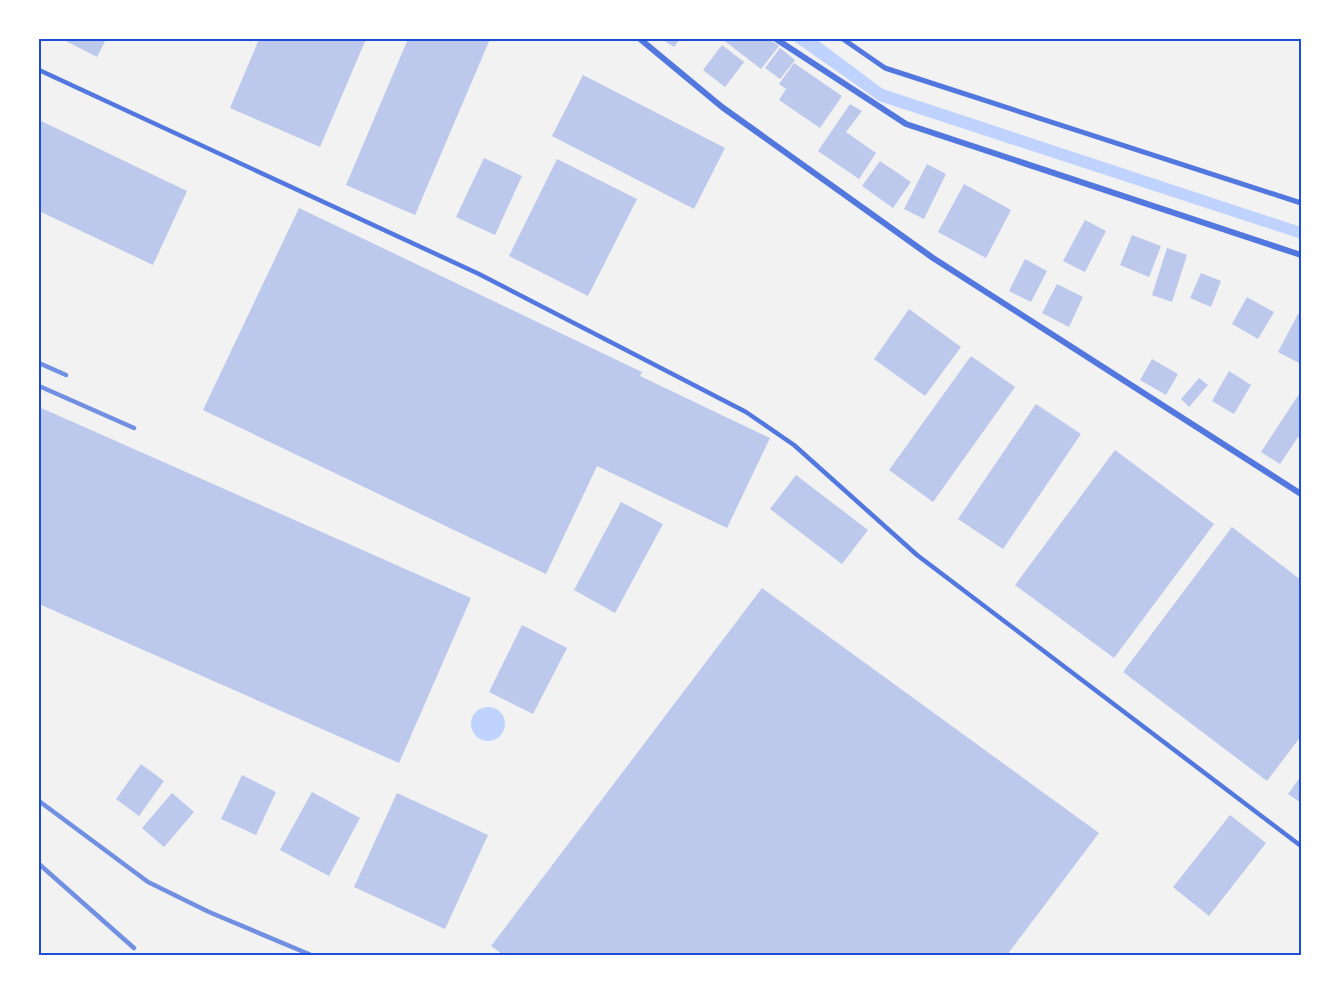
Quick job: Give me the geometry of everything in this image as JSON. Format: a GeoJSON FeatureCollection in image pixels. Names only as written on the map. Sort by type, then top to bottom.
{"type":"FeatureCollection","features":[{"type":"Feature","properties":{"kind":"street"},"geometry":{"type":"LineString","coordinates":[[640,39],[722,107],[933,258],[1301,494]]}},
{"type":"Feature","properties":{"kind":"street"},"geometry":{"type":"LineString","coordinates":[[776,39],[906,124],[1301,255]]}},
{"type":"Feature","properties":{"kind":"street"},"geometry":{"type":"LineString","coordinates":[[843,39],[885,68],[1301,203]]}},
{"type":"Feature","properties":{"kind":"lane"},"geometry":{"type":"LineString","coordinates":[[39,70],[479,274],[746,412],[794,445],[917,555],[1301,846]]}},
{"type":"Feature","properties":{"kind":"water"},"geometry":{"type":"Polygon","coordinates":[[[791,39],[816,39],[883,89],[1301,227],[1301,239],[879,101],[791,39]]]}},
{"type":"Feature","properties":{"kind":"water"},"geometry":{"type":"Polygon","coordinates":[[[488,707],[500,712],[505,724],[500,736],[488,741],[476,736],[471,724],[476,712],[488,707]]]}},
{"type":"Feature","properties":{"kind":"building"},"geometry":{"type":"Polygon","coordinates":[[[62,39],[106,39],[97,57],[62,39]]]}},
{"type":"Feature","properties":{"kind":"building"},"geometry":{"type":"Polygon","coordinates":[[[259,39],[366,39],[320,147],[230,108],[259,39]]]}},
{"type":"Feature","properties":{"kind":"building"},"geometry":{"type":"Polygon","coordinates":[[[408,39],[490,39],[415,215],[346,185],[408,39]]]}},
{"type":"Feature","properties":{"kind":"building"},"geometry":{"type":"Polygon","coordinates":[[[662,39],[680,39],[674,47],[662,39]]]}},
{"type":"Feature","properties":{"kind":"building"},"geometry":{"type":"Polygon","coordinates":[[[722,39],[769,39],[779,46],[761,69],[722,39]]]}},
{"type":"Feature","properties":{"kind":"building"},"geometry":{"type":"Polygon","coordinates":[[[722,45],[744,62],[725,87],[703,70],[722,45]]]}},
{"type":"Feature","properties":{"kind":"building"},"geometry":{"type":"Polygon","coordinates":[[[780,48],[795,60],[780,79],[765,68],[780,48]]]}},
{"type":"Feature","properties":{"kind":"building"},"geometry":{"type":"Polygon","coordinates":[[[794,63],[842,96],[820,128],[779,100],[786,89],[779,84],[794,63]]]}},
{"type":"Feature","properties":{"kind":"building"},"geometry":{"type":"Polygon","coordinates":[[[583,75],[725,148],[694,209],[552,136],[583,75]]]}},
{"type":"Feature","properties":{"kind":"building"},"geometry":{"type":"Polygon","coordinates":[[[850,104],[862,111],[846,132],[876,153],[859,179],[818,151],[850,104]]]}},
{"type":"Feature","properties":{"kind":"building"},"geometry":{"type":"Polygon","coordinates":[[[39,120],[187,191],[153,265],[39,211],[39,120]]]}},
{"type":"Feature","properties":{"kind":"building"},"geometry":{"type":"Polygon","coordinates":[[[484,158],[522,176],[495,235],[456,217],[484,158]]]}},
{"type":"Feature","properties":{"kind":"building"},"geometry":{"type":"Polygon","coordinates":[[[557,159],[637,199],[588,296],[509,256],[557,159]]]}},
{"type":"Feature","properties":{"kind":"building"},"geometry":{"type":"Polygon","coordinates":[[[880,161],[911,182],[893,208],[862,186],[880,161]]]}},
{"type":"Feature","properties":{"kind":"building"},"geometry":{"type":"Polygon","coordinates":[[[927,164],[946,174],[924,219],[904,209],[927,164]]]}},
{"type":"Feature","properties":{"kind":"building"},"geometry":{"type":"Polygon","coordinates":[[[964,184],[1011,210],[986,258],[938,232],[964,184]]]}},
{"type":"Feature","properties":{"kind":"building"},"geometry":{"type":"Polygon","coordinates":[[[299,208],[642,372],[640,376],[770,438],[727,528],[597,466],[546,574],[203,410],[299,208]]]}},
{"type":"Feature","properties":{"kind":"building"},"geometry":{"type":"Polygon","coordinates":[[[1085,220],[1106,231],[1085,272],[1063,261],[1085,220]]]}},
{"type":"Feature","properties":{"kind":"building"},"geometry":{"type":"Polygon","coordinates":[[[1132,235],[1161,246],[1149,277],[1120,265],[1132,235]]]}},
{"type":"Feature","properties":{"kind":"building"},"geometry":{"type":"Polygon","coordinates":[[[1167,248],[1187,255],[1172,302],[1152,295],[1167,248]]]}},
{"type":"Feature","properties":{"kind":"building"},"geometry":{"type":"Polygon","coordinates":[[[1025,259],[1047,271],[1031,302],[1009,291],[1025,259]]]}},
{"type":"Feature","properties":{"kind":"building"},"geometry":{"type":"Polygon","coordinates":[[[1201,273],[1221,281],[1211,307],[1190,298],[1201,273]]]}},
{"type":"Feature","properties":{"kind":"building"},"geometry":{"type":"Polygon","coordinates":[[[1057,284],[1083,297],[1069,327],[1042,313],[1057,284]]]}},
{"type":"Feature","properties":{"kind":"building"},"geometry":{"type":"Polygon","coordinates":[[[1247,297],[1274,312],[1258,339],[1232,324],[1247,297]]]}},
{"type":"Feature","properties":{"kind":"building"},"geometry":{"type":"Polygon","coordinates":[[[909,309],[961,347],[925,396],[874,359],[909,309]]]}},
{"type":"Feature","properties":{"kind":"building"},"geometry":{"type":"Polygon","coordinates":[[[1298,314],[1301,315],[1301,364],[1278,352],[1298,314]]]}},
{"type":"Feature","properties":{"kind":"building"},"geometry":{"type":"Polygon","coordinates":[[[971,356],[1015,387],[933,502],[889,470],[971,356]]]}},
{"type":"Feature","properties":{"kind":"building"},"geometry":{"type":"Polygon","coordinates":[[[1152,359],[1178,374],[1166,395],[1140,380],[1152,359]]]}},
{"type":"Feature","properties":{"kind":"building"},"geometry":{"type":"Polygon","coordinates":[[[1229,371],[1251,385],[1234,414],[1212,401],[1229,371]]]}},
{"type":"Feature","properties":{"kind":"building"},"geometry":{"type":"Polygon","coordinates":[[[1199,378],[1208,385],[1189,407],[1181,399],[1199,378]]]}},
{"type":"Feature","properties":{"kind":"building"},"geometry":{"type":"Polygon","coordinates":[[[1301,391],[1301,439],[1298,437],[1280,464],[1261,452],[1301,391]]]}},
{"type":"Feature","properties":{"kind":"building"},"geometry":{"type":"Polygon","coordinates":[[[1036,404],[1081,434],[1003,549],[958,519],[1036,404]]]}},
{"type":"Feature","properties":{"kind":"building"},"geometry":{"type":"Polygon","coordinates":[[[39,407],[471,598],[399,763],[39,604],[39,407]]]}},
{"type":"Feature","properties":{"kind":"building"},"geometry":{"type":"Polygon","coordinates":[[[1115,450],[1214,524],[1114,658],[1015,585],[1115,450]]]}},
{"type":"Feature","properties":{"kind":"building"},"geometry":{"type":"Polygon","coordinates":[[[796,475],[868,530],[842,564],[770,509],[796,475]]]}},
{"type":"Feature","properties":{"kind":"building"},"geometry":{"type":"Polygon","coordinates":[[[621,502],[663,524],[615,613],[574,590],[621,502]]]}},
{"type":"Feature","properties":{"kind":"building"},"geometry":{"type":"Polygon","coordinates":[[[1232,527],[1301,580],[1301,736],[1267,781],[1123,672],[1232,527]]]}},
{"type":"Feature","properties":{"kind":"building"},"geometry":{"type":"Polygon","coordinates":[[[762,588],[1099,833],[1007,955],[503,955],[491,946],[762,588]]]}},
{"type":"Feature","properties":{"kind":"building"},"geometry":{"type":"Polygon","coordinates":[[[522,625],[567,648],[533,714],[489,692],[522,625]]]}},
{"type":"Feature","properties":{"kind":"building"},"geometry":{"type":"Polygon","coordinates":[[[141,764],[164,781],[139,816],[116,799],[141,764]]]}},
{"type":"Feature","properties":{"kind":"building"},"geometry":{"type":"Polygon","coordinates":[[[242,775],[276,792],[256,835],[221,819],[242,775]]]}},
{"type":"Feature","properties":{"kind":"building"},"geometry":{"type":"Polygon","coordinates":[[[1301,776],[1301,803],[1288,794],[1301,776]]]}},
{"type":"Feature","properties":{"kind":"building"},"geometry":{"type":"Polygon","coordinates":[[[312,792],[360,818],[329,876],[280,850],[312,792]]]}},
{"type":"Feature","properties":{"kind":"building"},"geometry":{"type":"Polygon","coordinates":[[[172,793],[194,812],[164,847],[142,828],[172,793]]]}},
{"type":"Feature","properties":{"kind":"building"},"geometry":{"type":"Polygon","coordinates":[[[397,793],[488,835],[445,929],[354,887],[397,793]]]}},
{"type":"Feature","properties":{"kind":"building"},"geometry":{"type":"Polygon","coordinates":[[[1230,815],[1266,843],[1209,916],[1173,887],[1230,815]]]}},
{"type":"Feature","properties":{"kind":"railway"},"geometry":{"type":"LineString","coordinates":[[39,363],[66,375]]}},
{"type":"Feature","properties":{"kind":"railway"},"geometry":{"type":"LineString","coordinates":[[39,386],[134,428]]}},
{"type":"Feature","properties":{"kind":"railway"},"geometry":{"type":"LineString","coordinates":[[39,801],[148,882],[209,912],[311,955]]}},
{"type":"Feature","properties":{"kind":"railway"},"geometry":{"type":"LineString","coordinates":[[39,864],[134,948]]}}]}
